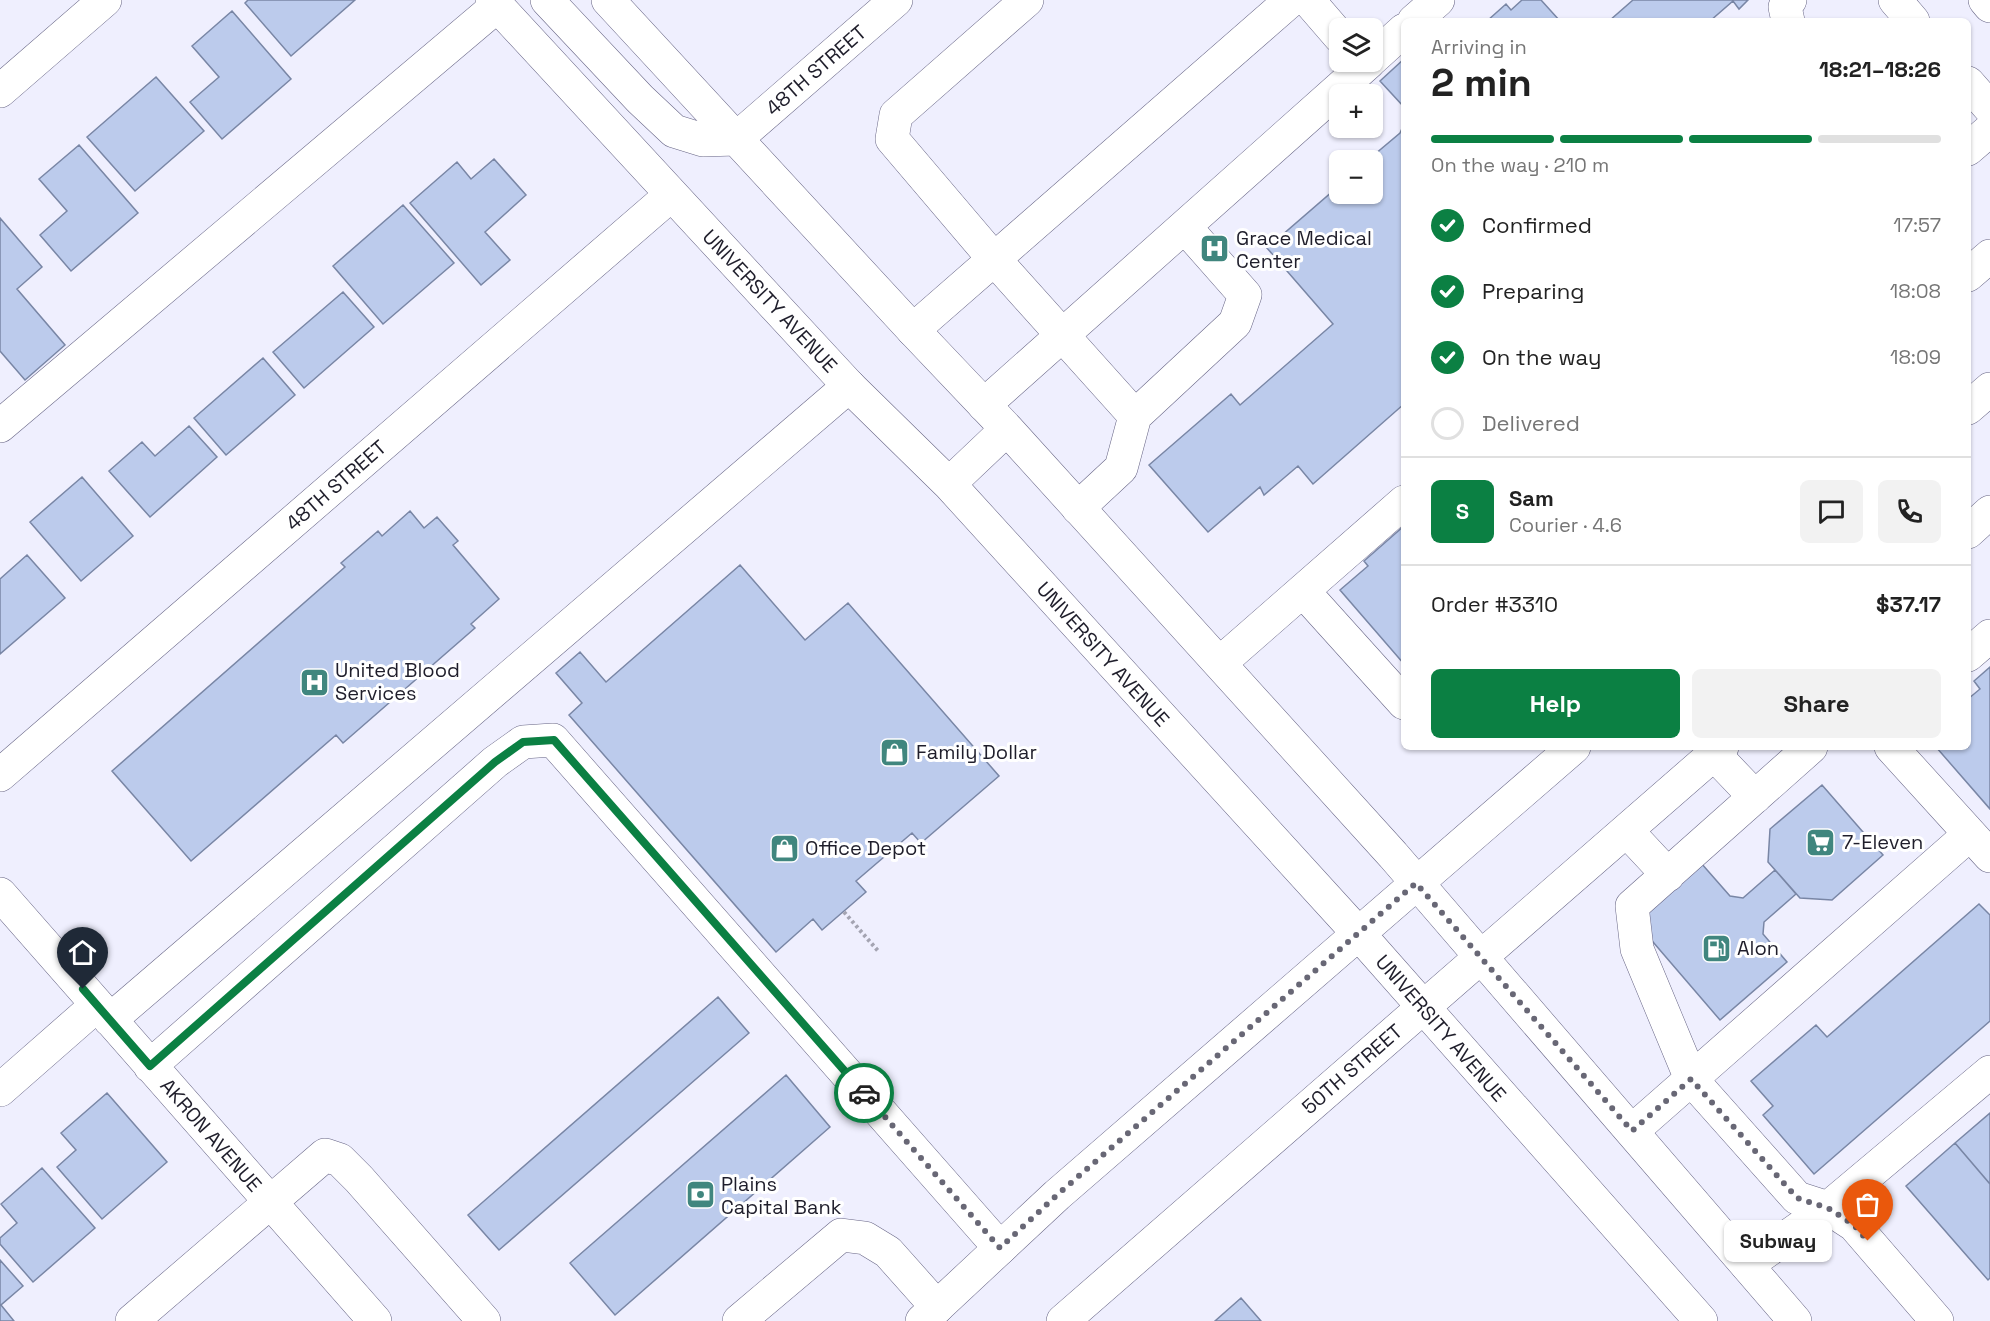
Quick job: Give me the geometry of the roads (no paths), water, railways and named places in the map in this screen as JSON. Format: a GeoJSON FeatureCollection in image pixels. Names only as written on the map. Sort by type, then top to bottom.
{"type":"FeatureCollection","features":[{"type":"Feature","properties":{"kind":"main road"},"geometry":{"type":"LineString","coordinates":[[0,91],[105,0]]}},
{"type":"Feature","properties":{"kind":"main road"},"geometry":{"type":"LineString","coordinates":[[547,0],[640,99],[674,131],[703,140],[736,139]]}},
{"type":"Feature","properties":{"kind":"main road"},"geometry":{"type":"LineString","coordinates":[[608,0],[1007,429],[1385,846],[1795,1321]]}},
{"type":"Feature","properties":{"kind":"main road","name":"48TH STREET"},"geometry":{"type":"LineString","coordinates":[[736,139],[896,0]]}},
{"type":"Feature","properties":{"kind":"main road"},"geometry":{"type":"LineString","coordinates":[[1028,0],[896,115],[892,139],[994,259],[1135,416]]}},
{"type":"Feature","properties":{"kind":"main road"},"geometry":{"type":"LineString","coordinates":[[913,330],[1291,0]]}},
{"type":"Feature","properties":{"kind":"main road"},"geometry":{"type":"LineString","coordinates":[[1308,0],[1329,24]]}},
{"type":"Feature","properties":{"kind":"main road"},"geometry":{"type":"LineString","coordinates":[[1417,18],[1438,0]]}},
{"type":"Feature","properties":{"kind":"main road"},"geometry":{"type":"LineString","coordinates":[[1787,18],[1785,7],[1790,0]]}},
{"type":"Feature","properties":{"kind":"main road"},"geometry":{"type":"LineString","coordinates":[[1895,0],[1910,18]]}},
{"type":"Feature","properties":{"kind":"main road"},"geometry":{"type":"LineString","coordinates":[[1985,0],[1990,6]]}},
{"type":"Feature","properties":{"kind":"main road"},"geometry":{"type":"LineString","coordinates":[[0,426],[495,3]]}},
{"type":"Feature","properties":{"kind":"main road","name":"UNIVERSITY AVENUE"},"geometry":{"type":"LineString","coordinates":[[495,3],[849,386],[949,484],[1358,933],[1701,1321]]}},
{"type":"Feature","properties":{"kind":"main road"},"geometry":{"type":"LineString","coordinates":[[1383,48],[1401,33]]}},
{"type":"Feature","properties":{"kind":"main road"},"geometry":{"type":"LineString","coordinates":[[984,405],[1356,72]]}},
{"type":"Feature","properties":{"kind":"main road"},"geometry":{"type":"LineString","coordinates":[[1971,86],[1990,108]]}},
{"type":"Feature","properties":{"kind":"main road"},"geometry":{"type":"LineString","coordinates":[[1971,146],[1990,130]]}},
{"type":"Feature","properties":{"kind":"main road","name":"48TH STREET"},"geometry":{"type":"LineString","coordinates":[[0,775],[671,195]]}},
{"type":"Feature","properties":{"kind":"main road"},"geometry":{"type":"LineString","coordinates":[[1078,508],[1121,468],[1135,416],[1235,323],[1245,295],[1185,226]]}},
{"type":"Feature","properties":{"kind":"main road"},"geometry":{"type":"LineString","coordinates":[[1971,272],[1990,256]]}},
{"type":"Feature","properties":{"kind":"main road"},"geometry":{"type":"LineString","coordinates":[[0,1090],[104,1013],[849,386]]}},
{"type":"Feature","properties":{"kind":"main road"},"geometry":{"type":"LineString","coordinates":[[1971,405],[1990,389]]}},
{"type":"Feature","properties":{"kind":"main road"},"geometry":{"type":"LineString","coordinates":[[949,484],[1007,429]]}},
{"type":"Feature","properties":{"kind":"main road"},"geometry":{"type":"LineString","coordinates":[[1220,663],[1401,505]]}},
{"type":"Feature","properties":{"kind":"main road"},"geometry":{"type":"LineString","coordinates":[[1971,529],[1990,512]]}},
{"type":"Feature","properties":{"kind":"main road"},"geometry":{"type":"LineString","coordinates":[[1303,591],[1401,700]]}},
{"type":"Feature","properties":{"kind":"main road"},"geometry":{"type":"LineString","coordinates":[[1971,653],[1990,636]]}},
{"type":"Feature","properties":{"kind":"main road"},"geometry":{"type":"LineString","coordinates":[[150,1066],[495,762],[523,742],[554,740],[1000,1248]]}},
{"type":"Feature","properties":{"kind":"main road"},"geometry":{"type":"LineString","coordinates":[[739,1321],[841,1235],[865,1238],[888,1252],[930,1314],[1057,1195],[1571,750]]}},
{"type":"Feature","properties":{"kind":"main road"},"geometry":{"type":"LineString","coordinates":[[1718,750],[1755,797]]}},
{"type":"Feature","properties":{"kind":"main road","name":"50TH STREET"},"geometry":{"type":"LineString","coordinates":[[1063,1321],[1718,750]]}},
{"type":"Feature","properties":{"kind":"main road"},"geometry":{"type":"LineString","coordinates":[[1808,750],[1632,906],[1637,949],[1691,1079],[1797,1198],[1828,1208],[1854,1225],[1937,1321]]}},
{"type":"Feature","properties":{"kind":"main road"},"geometry":{"type":"LineString","coordinates":[[1632,1131],[1691,1079],[1980,845],[1894,750]]}},
{"type":"Feature","properties":{"kind":"main road"},"geometry":{"type":"LineString","coordinates":[[1627,831],[1668,875]]}},
{"type":"Feature","properties":{"kind":"main road","name":"AKRON AVENUE"},"geometry":{"type":"LineString","coordinates":[[0,894],[375,1321]]}},
{"type":"Feature","properties":{"kind":"main road"},"geometry":{"type":"LineString","coordinates":[[1747,1265],[1828,1208],[1990,1072]]}},
{"type":"Feature","properties":{"kind":"main road"},"geometry":{"type":"LineString","coordinates":[[132,1321],[325,1155],[340,1160],[359,1179],[484,1321]]}},
{"type":"Feature","properties":{"kind":"place","name":"Grace Medical Center"},"geometry":{"type":"Point","coordinates":[1215,249]}},
{"type":"Feature","properties":{"kind":"place","name":"United Blood Services"},"geometry":{"type":"Point","coordinates":[314,682]}},
{"type":"Feature","properties":{"kind":"place","name":"Family Dollar"},"geometry":{"type":"Point","coordinates":[895,752]}},
{"type":"Feature","properties":{"kind":"place","name":"7-Eleven"},"geometry":{"type":"Point","coordinates":[1821,842]}},
{"type":"Feature","properties":{"kind":"place","name":"Office Depot"},"geometry":{"type":"Point","coordinates":[784,848]}},
{"type":"Feature","properties":{"kind":"place","name":"Alon"},"geometry":{"type":"Point","coordinates":[1716,948]}},
{"type":"Feature","properties":{"kind":"place","name":"Plains Capital Bank"},"geometry":{"type":"Point","coordinates":[700,1195]}},
{"type":"Feature","properties":{"kind":"place","name":"Subway"},"geometry":{"type":"Point","coordinates":[1868,1241]}}]}
